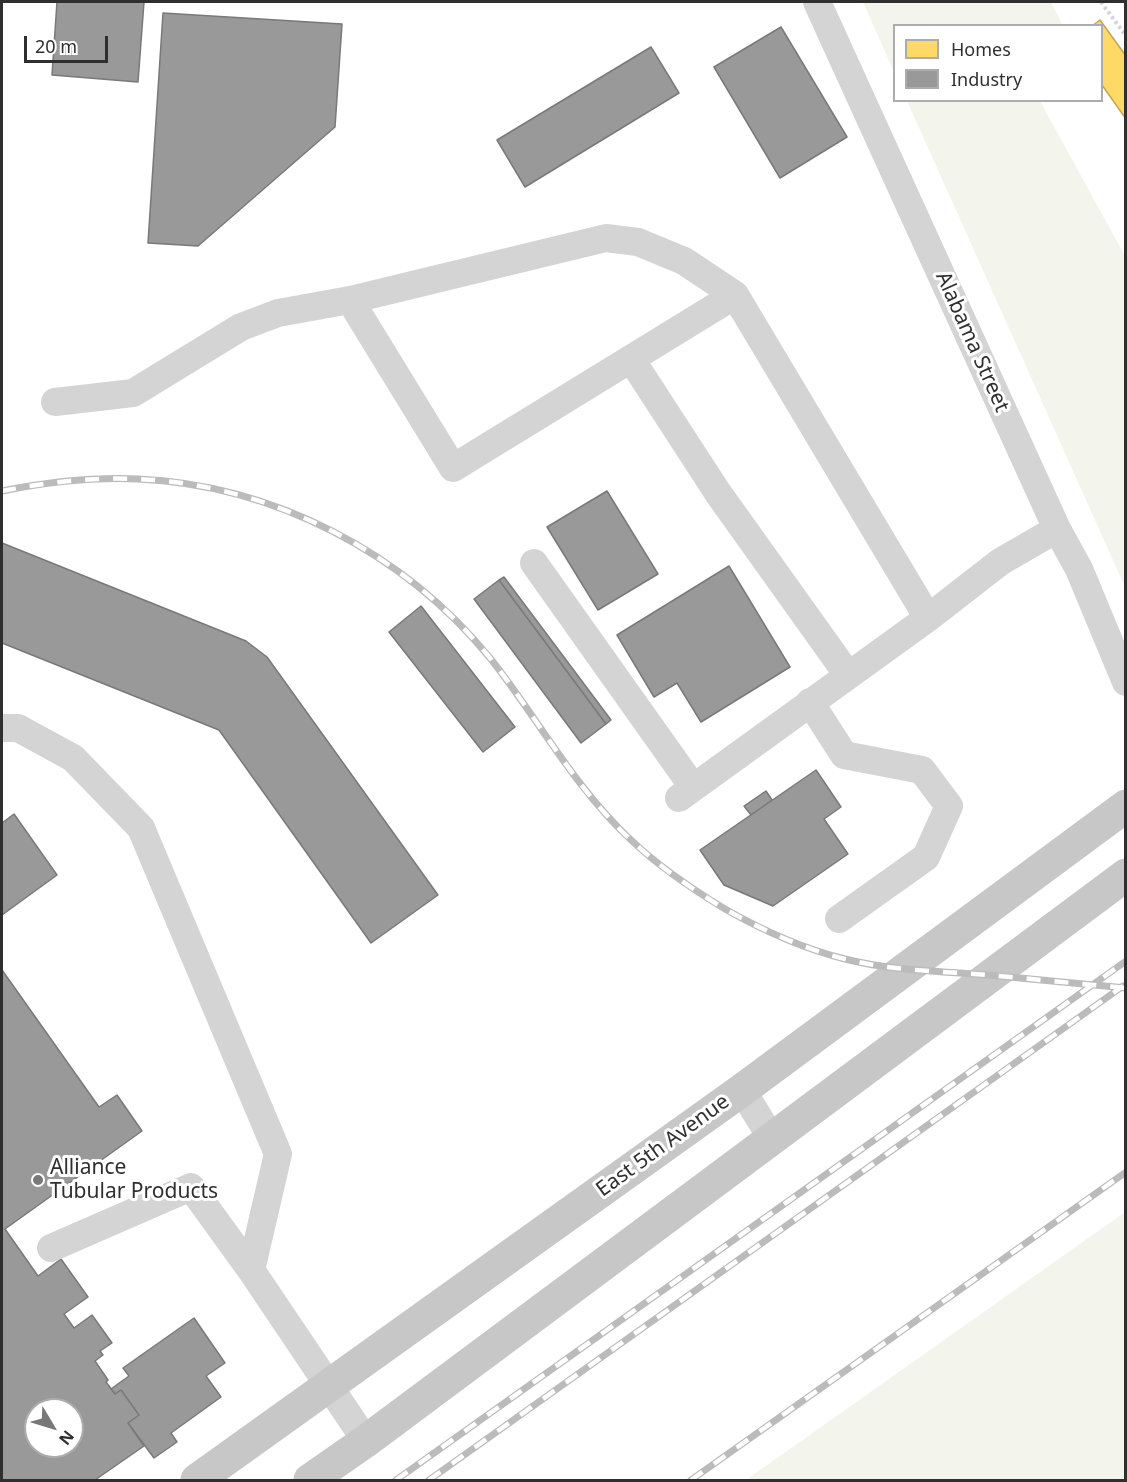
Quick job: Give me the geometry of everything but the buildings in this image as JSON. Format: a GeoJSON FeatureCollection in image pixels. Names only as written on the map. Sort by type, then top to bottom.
{"type":"FeatureCollection","features":[{"type":"Feature","properties":{"kind":"main road","name":"East 5th Avenue"},"geometry":{"type":"LineString","coordinates":[[197,1480],[742,1090],[1125,806]]}},
{"type":"Feature","properties":{"kind":"main road"},"geometry":{"type":"LineString","coordinates":[[310,1480],[366,1441],[1125,875]]}},
{"type":"Feature","properties":{"kind":"street","name":"Alabama Street"},"geometry":{"type":"LineString","coordinates":[[817,2],[1057,529],[1080,569],[1125,682]]}},
{"type":"Feature","properties":{"kind":"street"},"geometry":{"type":"LineString","coordinates":[[55,402],[133,393],[241,327],[278,313],[350,300],[606,238],[638,242],[684,261],[735,295],[928,618]]}},
{"type":"Feature","properties":{"kind":"street"},"geometry":{"type":"LineString","coordinates":[[350,300],[453,468],[735,295]]}},
{"type":"Feature","properties":{"kind":"street"},"geometry":{"type":"LineString","coordinates":[[631,359],[718,493],[848,675]]}},
{"type":"Feature","properties":{"kind":"street"},"geometry":{"type":"LineString","coordinates":[[534,563],[686,792],[928,618],[1000,562],[1057,529]]}},
{"type":"Feature","properties":{"kind":"street"},"geometry":{"type":"LineString","coordinates":[[810,702],[844,755],[922,770],[949,806],[926,857],[839,919]]}},
{"type":"Feature","properties":{"kind":"street"},"geometry":{"type":"LineString","coordinates":[[2,728],[18,728],[73,758],[141,828],[278,1155],[251,1270]]}},
{"type":"Feature","properties":{"kind":"street"},"geometry":{"type":"LineString","coordinates":[[742,1090],[772,1139]]}},
{"type":"Feature","properties":{"kind":"street"},"geometry":{"type":"LineString","coordinates":[[51,1248],[191,1187],[251,1270],[366,1441]]}},
{"type":"Feature","properties":{"kind":"path"},"geometry":{"type":"LineString","coordinates":[[1101,2],[1125,36]]}},
{"type":"Feature","properties":{"kind":"shaded area"},"geometry":{"type":"Polygon","coordinates":[[[863,2],[1051,2],[1062,24],[893,24],[893,70],[863,2]]]}},
{"type":"Feature","properties":{"kind":"shaded area"},"geometry":{"type":"Polygon","coordinates":[[[907,102],[1041,102],[1125,256],[1125,587],[907,102]]]}},
{"type":"Feature","properties":{"kind":"shaded area"},"geometry":{"type":"Polygon","coordinates":[[[1125,1212],[1125,1480],[746,1480],[1125,1212]]]}},
{"type":"Feature","properties":{"kind":"railway"},"geometry":{"type":"LineString","coordinates":[[2,491],[36,485],[104,479],[138,479],[189,484],[238,495],[286,511],[333,531],[377,557],[418,587],[456,620],[490,658],[573,774],[610,819],[664,868],[725,909],[799,944],[863,963],[917,970],[1126,988]]}},
{"type":"Feature","properties":{"kind":"railway"},"geometry":{"type":"LineString","coordinates":[[396,1480],[1126,961]]}},
{"type":"Feature","properties":{"kind":"railway"},"geometry":{"type":"LineString","coordinates":[[429,1480],[1123,986]]}},
{"type":"Feature","properties":{"kind":"railway"},"geometry":{"type":"LineString","coordinates":[[691,1480],[1126,1172]]}},
{"type":"Feature","properties":{"kind":"place","name":"Alliance Tubular Products"},"geometry":{"type":"Point","coordinates":[38,1180]}}]}
